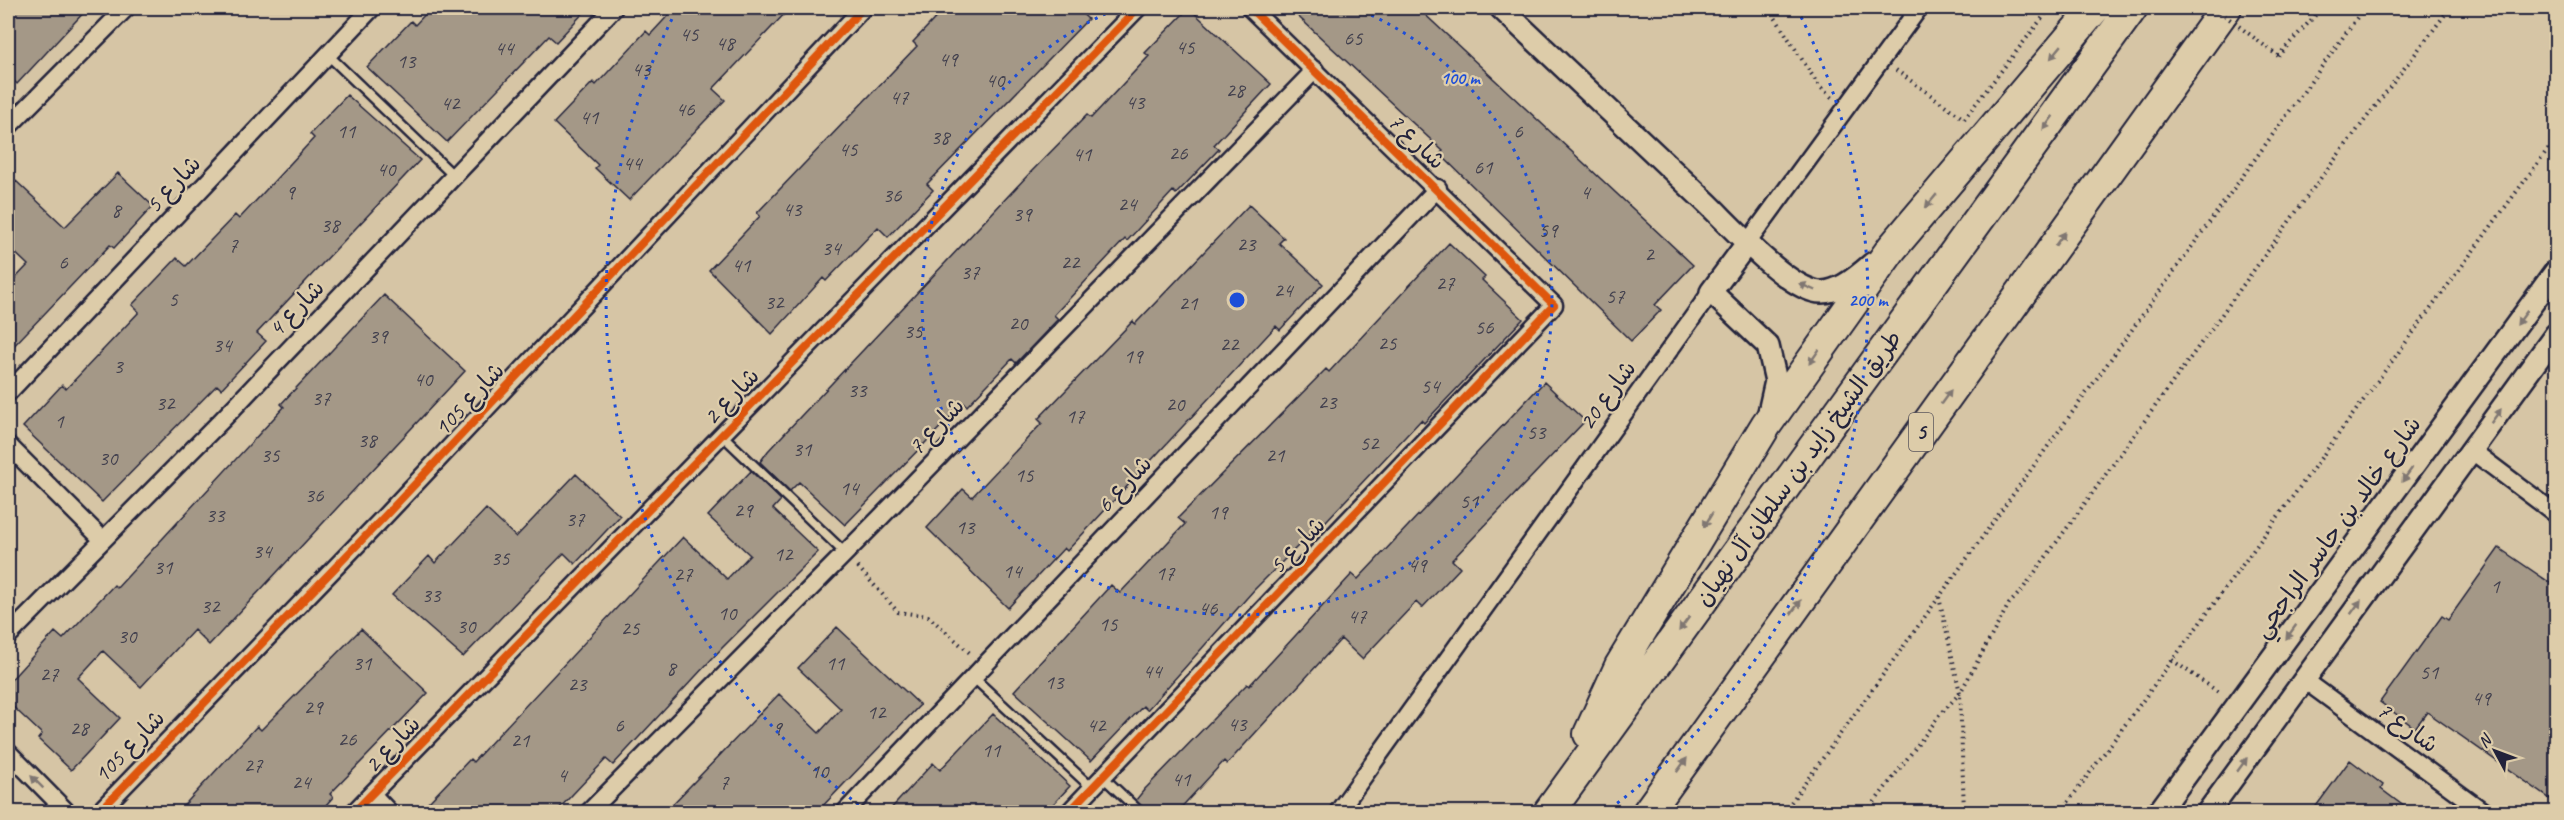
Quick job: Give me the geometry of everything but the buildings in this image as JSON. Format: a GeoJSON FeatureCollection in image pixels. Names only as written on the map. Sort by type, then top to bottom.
{"type":"FeatureCollection","features":[{"type":"Feature","properties":{"kind":"highway"},"geometry":{"type":"LineString","coordinates":[[1555,804],[1620,666],[1766,425],[1892,248],[2095,8]]}},
{"type":"Feature","properties":{"kind":"highway","name":"طريق الشيخ زايد بن سلطان آل نهيان"},"geometry":{"type":"LineString","coordinates":[[1555,804],[2132,8]]}},
{"type":"Feature","properties":{"kind":"highway"},"geometry":{"type":"LineString","coordinates":[[2216,15],[2240,8]]}},
{"type":"Feature","properties":{"kind":"highway","name":"5"},"geometry":{"type":"LineString","coordinates":[[1648,813],[2216,15]]}},
{"type":"Feature","properties":{"kind":"street"},"geometry":{"type":"LineString","coordinates":[[8,127],[126,8]]}},
{"type":"Feature","properties":{"kind":"street","name":"شارع 5"},"geometry":{"type":"LineString","coordinates":[[8,393],[372,8]]}},
{"type":"Feature","properties":{"kind":"street","name":"شارع 4"},"geometry":{"type":"LineString","coordinates":[[8,636],[222,420],[614,8]]}},
{"type":"Feature","properties":{"kind":"street","name":"شارع 105"},"geometry":{"type":"LineString","coordinates":[[99,813],[385,516],[863,8]]}},
{"type":"Feature","properties":{"kind":"street","name":"شارع 2"},"geometry":{"type":"LineString","coordinates":[[354,813],[1138,8]]}},
{"type":"Feature","properties":{"kind":"street","name":"شارع 7"},"geometry":{"type":"LineString","coordinates":[[1250,8],[1438,189],[1554,305]]}},
{"type":"Feature","properties":{"kind":"street"},"geometry":{"type":"LineString","coordinates":[[1501,8],[1792,281],[1813,291],[1824,292],[1837,288],[1861,274],[1892,248]]}},
{"type":"Feature","properties":{"kind":"street","name":"شارع 20"},"geometry":{"type":"LineString","coordinates":[[1338,813],[1711,292],[1919,8]]}},
{"type":"Feature","properties":{"kind":"street","name":"شارع 7"},"geometry":{"type":"LineString","coordinates":[[589,813],[1315,70]]}},
{"type":"Feature","properties":{"kind":"street","name":"شارع 6"},"geometry":{"type":"LineString","coordinates":[[845,813],[1438,189]]}},
{"type":"Feature","properties":{"kind":"street","name":"شارع خالد بن جاسر الراجحي"},"geometry":{"type":"LineString","coordinates":[[2159,813],[2556,271]]}},
{"type":"Feature","properties":{"kind":"street"},"geometry":{"type":"LineString","coordinates":[[1711,292],[1768,346],[1776,381],[1766,425]]}},
{"type":"Feature","properties":{"kind":"street","name":"شارع 5"},"geometry":{"type":"LineString","coordinates":[[1069,813],[1554,305]]}},
{"type":"Feature","properties":{"kind":"street"},"geometry":{"type":"LineString","coordinates":[[2208,813],[2303,679],[2556,334]]}},
{"type":"Feature","properties":{"kind":"street"},"geometry":{"type":"LineString","coordinates":[[8,445],[102,539]]}},
{"type":"Feature","properties":{"kind":"street"},"geometry":{"type":"LineString","coordinates":[[2471,450],[2556,513]]}},
{"type":"Feature","properties":{"kind":"street","name":"شارع 7"},"geometry":{"type":"LineString","coordinates":[[2303,679],[2484,813]]}},
{"type":"Feature","properties":{"kind":"street"},"geometry":{"type":"LineString","coordinates":[[8,753],[67,813]]}},
{"type":"Feature","properties":{"kind":"street"},"geometry":{"type":"LineString","coordinates":[[372,794],[389,813]]}},
{"type":"Feature","properties":{"kind":"lane"},"geometry":{"type":"LineString","coordinates":[[328,55],[454,176]]}},
{"type":"Feature","properties":{"kind":"lane"},"geometry":{"type":"LineString","coordinates":[[721,434],[845,553]]}},
{"type":"Feature","properties":{"kind":"lane"},"geometry":{"type":"LineString","coordinates":[[980,672],[1097,783],[1140,813]]}},
{"type":"Feature","properties":{"kind":"path"},"geometry":{"type":"LineString","coordinates":[[1769,8],[1819,86],[1845,109]]}},
{"type":"Feature","properties":{"kind":"path"},"geometry":{"type":"LineString","coordinates":[[1881,60],[1964,119],[2050,8]]}},
{"type":"Feature","properties":{"kind":"path"},"geometry":{"type":"LineString","coordinates":[[2216,15],[2278,56],[2322,8]]}},
{"type":"Feature","properties":{"kind":"path"},"geometry":{"type":"LineString","coordinates":[[1784,813],[2364,8]]}},
{"type":"Feature","properties":{"kind":"path"},"geometry":{"type":"LineString","coordinates":[[1867,813],[1940,715],[1960,693],[2008,604],[2022,590],[2320,179],[2450,8]]}},
{"type":"Feature","properties":{"kind":"path"},"geometry":{"type":"LineString","coordinates":[[2061,813],[2556,138]]}},
{"type":"Feature","properties":{"kind":"path"},"geometry":{"type":"LineString","coordinates":[[845,553],[898,612],[927,616],[980,672]]}},
{"type":"Feature","properties":{"kind":"path"},"geometry":{"type":"LineString","coordinates":[[1939,597],[1960,693],[1964,813]]}},
{"type":"Feature","properties":{"kind":"path"},"geometry":{"type":"LineString","coordinates":[[2172,660],[2238,706]]}},
{"type":"Feature","properties":{"kind":"cycle path"},"geometry":{"type":"LineString","coordinates":[[99,812],[385,516],[863,8]]}},
{"type":"Feature","properties":{"kind":"cycle path"},"geometry":{"type":"LineString","coordinates":[[354,812],[1138,8]]}},
{"type":"Feature","properties":{"kind":"cycle path"},"geometry":{"type":"LineString","coordinates":[[1069,812],[1554,305],[1250,8]]}}]}
